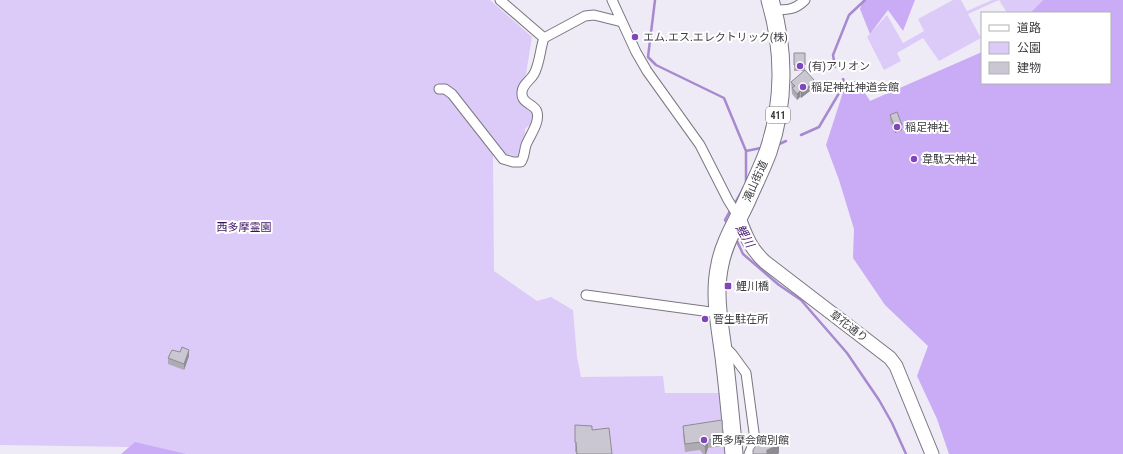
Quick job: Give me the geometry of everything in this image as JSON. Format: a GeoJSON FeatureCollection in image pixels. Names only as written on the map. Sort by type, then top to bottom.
{"type":"FeatureCollection","features":[{"type":"Feature","properties":{"kind":"highway","name":"滝山街道"},"geometry":{"type":"LineString","coordinates":[[734,454],[718,313],[717,281],[720,263],[736,218],[767,154],[778,117],[781,89],[780,49],[772,5]]}},
{"type":"Feature","properties":{"kind":"street"},"geometry":{"type":"LineString","coordinates":[[500,0],[544,38]]}},
{"type":"Feature","properties":{"kind":"street"},"geometry":{"type":"LineString","coordinates":[[612,0],[636,52],[700,145],[736,218]]}},
{"type":"Feature","properties":{"kind":"street"},"geometry":{"type":"LineString","coordinates":[[772,5],[784,10],[797,8],[805,0]]}},
{"type":"Feature","properties":{"kind":"street"},"geometry":{"type":"LineString","coordinates":[[439,89],[445,89],[452,94],[503,159],[513,162],[522,162],[525,157],[526,146],[536,123],[537,113],[534,108],[523,100],[523,87],[536,71],[544,38],[585,16],[594,15],[622,22]]}},
{"type":"Feature","properties":{"kind":"street","name":"草花通り"},"geometry":{"type":"LineString","coordinates":[[736,218],[750,245],[765,262],[890,358],[896,366],[932,454]]}},
{"type":"Feature","properties":{"kind":"street"},"geometry":{"type":"LineString","coordinates":[[586,295],[718,313]]}},
{"type":"Feature","properties":{"kind":"street"},"geometry":{"type":"LineString","coordinates":[[722,344],[732,354],[746,373],[755,440],[749,454]]}},
{"type":"Feature","properties":{"kind":"green space","name":"西多摩霊園"},"geometry":{"type":"Polygon","coordinates":[[[0,0],[490,0],[532,37],[526,74],[519,85],[522,101],[533,108],[534,121],[525,129],[526,139],[523,153],[517,157],[507,154],[493,156],[494,271],[537,301],[551,297],[573,310],[577,357],[581,377],[663,376],[665,393],[720,393],[725,454],[157,454],[130,447],[0,445],[0,0]]]}},
{"type":"Feature","properties":{"kind":"green space"},"geometry":{"type":"Polygon","coordinates":[[[953,0],[961,0],[967,11],[992,0],[999,0],[968,14],[981,38],[939,61],[923,38],[897,53],[901,61],[884,70],[867,37],[887,15],[903,43],[924,31],[918,19],[953,0]]]}},
{"type":"Feature","properties":{"kind":"green space"},"geometry":{"type":"Polygon","coordinates":[[[999,0],[1043,0],[1031,12],[1006,12],[999,0]]]}},
{"type":"Feature","properties":{"kind":"shaded area"},"geometry":{"type":"Polygon","coordinates":[[[863,0],[915,0],[903,31],[888,10],[870,34],[860,9],[863,0]]]}},
{"type":"Feature","properties":{"kind":"shaded area"},"geometry":{"type":"Polygon","coordinates":[[[1043,0],[1123,0],[1123,454],[949,454],[937,419],[917,376],[928,346],[885,305],[853,258],[854,229],[839,180],[826,145],[845,86],[857,80],[870,101],[981,52],[981,84],[1111,84],[1111,12],[1031,12],[1043,0]]]}},
{"type":"Feature","properties":{"kind":"shaded area"},"geometry":{"type":"Polygon","coordinates":[[[135,442],[186,454],[121,454],[135,442]]]}},
{"type":"Feature","properties":{"kind":"building"},"geometry":{"type":"Polygon","coordinates":[[[794,53],[805,53],[805,65],[794,65],[794,53]]]}},
{"type":"Feature","properties":{"kind":"building"},"geometry":{"type":"Polygon","coordinates":[[[805,70],[815,81],[797,94],[792,88],[795,86],[791,82],[805,70]]]}},
{"type":"Feature","properties":{"kind":"building"},"geometry":{"type":"Polygon","coordinates":[[[897,112],[902,125],[895,128],[890,115],[897,112]]]}},
{"type":"Feature","properties":{"kind":"building"},"geometry":{"type":"Polygon","coordinates":[[[182,347],[189,350],[184,364],[168,358],[172,350],[180,352],[182,347]]]}},
{"type":"Feature","properties":{"kind":"building"},"geometry":{"type":"Polygon","coordinates":[[[722,420],[723,438],[708,440],[705,447],[700,442],[685,444],[683,426],[722,420]]]}},
{"type":"Feature","properties":{"kind":"building"},"geometry":{"type":"Polygon","coordinates":[[[575,425],[592,426],[592,430],[609,428],[612,454],[577,454],[575,425]]]}},
{"type":"Feature","properties":{"kind":"building"},"geometry":{"type":"Polygon","coordinates":[[[779,444],[767,450],[767,454],[753,454],[753,450],[756,445],[779,444]]]}},
{"type":"Feature","properties":{"kind":"waterway","name":"鯉川"},"geometry":{"type":"LineString","coordinates":[[655,0],[648,57],[656,65],[724,98],[746,151],[746,182]]}},
{"type":"Feature","properties":{"kind":"waterway"},"geometry":{"type":"LineString","coordinates":[[835,67],[833,55],[849,15],[865,0]]}},
{"type":"Feature","properties":{"kind":"waterway"},"geometry":{"type":"LineString","coordinates":[[801,135],[819,127],[845,83],[843,79]]}},
{"type":"Feature","properties":{"kind":"waterway"},"geometry":{"type":"LineString","coordinates":[[777,145],[786,141]]}},
{"type":"Feature","properties":{"kind":"waterway"},"geometry":{"type":"LineString","coordinates":[[746,151],[761,148]]}},
{"type":"Feature","properties":{"kind":"waterway","name":"鯉川"},"geometry":{"type":"LineString","coordinates":[[734,205],[744,187]]}},
{"type":"Feature","properties":{"kind":"waterway","name":"鯉川"},"geometry":{"type":"LineString","coordinates":[[728,224],[725,220],[731,209]]}},
{"type":"Feature","properties":{"kind":"waterway","name":"鯉川"},"geometry":{"type":"LineString","coordinates":[[736,239],[743,254],[779,285],[801,300],[847,353],[879,400],[892,423],[906,454]]}},
{"type":"Feature","properties":{"kind":"place","name":"エム.エス.エレクトリック(株)"},"geometry":{"type":"Point","coordinates":[635,37]}},
{"type":"Feature","properties":{"kind":"place","name":"(有)アリオン"},"geometry":{"type":"Point","coordinates":[800,66]}},
{"type":"Feature","properties":{"kind":"place","name":"稲足神社神道会館"},"geometry":{"type":"Point","coordinates":[803,87]}},
{"type":"Feature","properties":{"kind":"place","name":"稲足神社"},"geometry":{"type":"Point","coordinates":[897,127]}},
{"type":"Feature","properties":{"kind":"place","name":"韋駄天神社"},"geometry":{"type":"Point","coordinates":[914,159]}},
{"type":"Feature","properties":{"kind":"place","name":"鯉川橋"},"geometry":{"type":"Point","coordinates":[728,286]}},
{"type":"Feature","properties":{"kind":"place","name":"菅生駐在所"},"geometry":{"type":"Point","coordinates":[705,319]}},
{"type":"Feature","properties":{"kind":"place","name":"西多摩会館別館"},"geometry":{"type":"Point","coordinates":[704,440]}}]}
